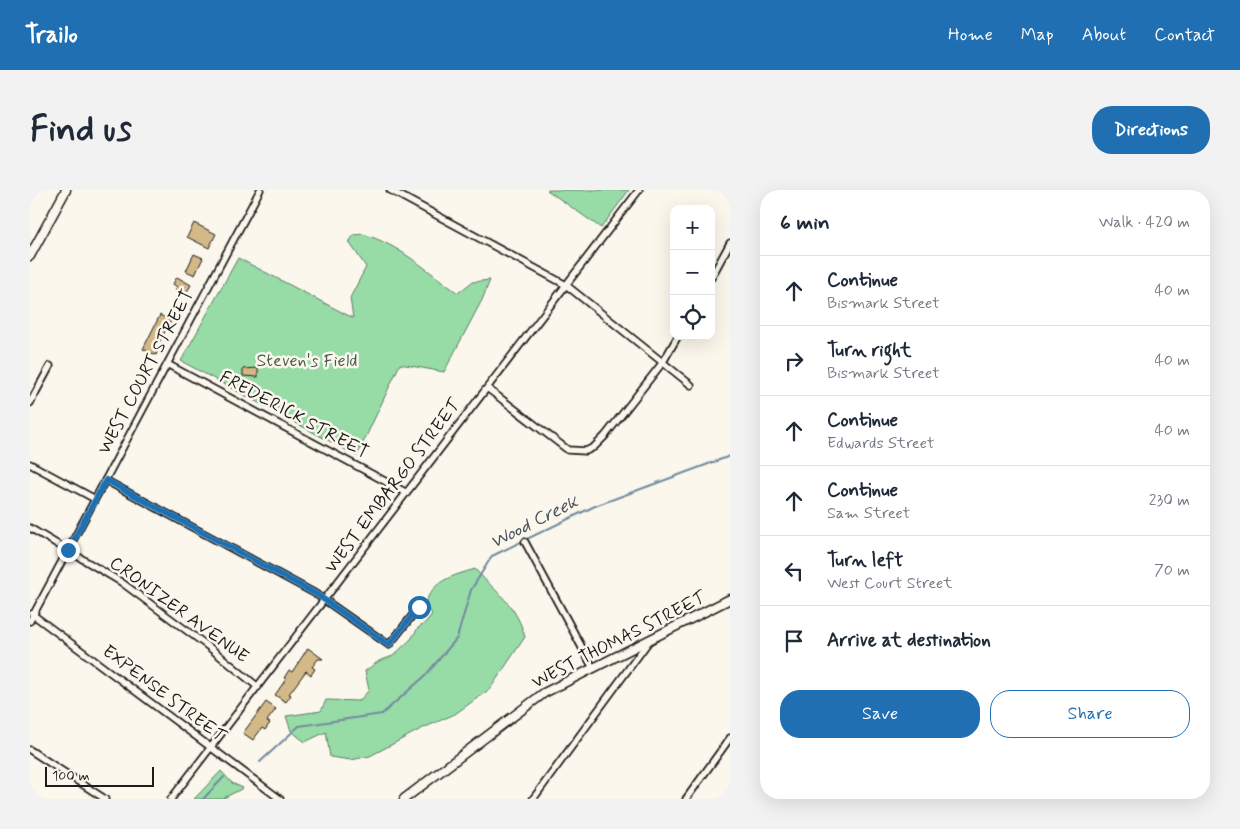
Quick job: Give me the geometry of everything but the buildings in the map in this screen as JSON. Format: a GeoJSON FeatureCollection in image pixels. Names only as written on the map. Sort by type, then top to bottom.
{"type":"FeatureCollection","features":[{"type":"Feature","properties":{"kind":"street"},"geometry":{"type":"LineString","coordinates":[[30,256],[66,190]]}},
{"type":"Feature","properties":{"kind":"street","name":"WEST COURT STREET"},"geometry":{"type":"LineString","coordinates":[[31,616],[106,480],[260,190]]}},
{"type":"Feature","properties":{"kind":"street"},"geometry":{"type":"LineString","coordinates":[[390,190],[566,285],[691,385]]}},
{"type":"Feature","properties":{"kind":"street","name":"WEST EMBARGO STREET"},"geometry":{"type":"LineString","coordinates":[[171,799],[639,190]]}},
{"type":"Feature","properties":{"kind":"street"},"geometry":{"type":"LineString","coordinates":[[715,271],[730,243]]}},
{"type":"Feature","properties":{"kind":"street"},"geometry":{"type":"LineString","coordinates":[[487,388],[568,450],[586,450],[594,447],[605,436],[663,362],[676,340]]}},
{"type":"Feature","properties":{"kind":"street","name":"FREDERICK STREET"},"geometry":{"type":"LineString","coordinates":[[167,364],[407,493]]}},
{"type":"Feature","properties":{"kind":"street"},"geometry":{"type":"LineString","coordinates":[[30,403],[50,366]]}},
{"type":"Feature","properties":{"kind":"street"},"geometry":{"type":"LineString","coordinates":[[30,464],[95,499]]}},
{"type":"Feature","properties":{"kind":"street"},"geometry":{"type":"LineString","coordinates":[[106,480],[325,599],[389,645],[419,607]]}},
{"type":"Feature","properties":{"kind":"street","name":"CRONIZER AVENUE"},"geometry":{"type":"LineString","coordinates":[[30,528],[121,582],[258,687]]}},
{"type":"Feature","properties":{"kind":"street"},"geometry":{"type":"LineString","coordinates":[[525,542],[593,668]]}},
{"type":"Feature","properties":{"kind":"street","name":"WEST THOMAS STREET"},"geometry":{"type":"LineString","coordinates":[[404,799],[544,693],[730,600]]}},
{"type":"Feature","properties":{"kind":"street","name":"EXPENSE STREET"},"geometry":{"type":"LineString","coordinates":[[31,616],[280,799]]}},
{"type":"Feature","properties":{"kind":"street"},"geometry":{"type":"LineString","coordinates":[[533,799],[650,640]]}},
{"type":"Feature","properties":{"kind":"street"},"geometry":{"type":"LineString","coordinates":[[686,799],[730,738]]}},
{"type":"Feature","properties":{"kind":"street"},"geometry":{"type":"LineString","coordinates":[[30,750],[105,799]]}},
{"type":"Feature","properties":{"kind":"green space"},"geometry":{"type":"Polygon","coordinates":[[[547,190],[629,190],[601,228],[547,190]]]}},
{"type":"Feature","properties":{"kind":"green space","name":"Steven's Field"},"geometry":{"type":"Polygon","coordinates":[[[363,234],[401,252],[458,293],[472,282],[490,280],[482,300],[444,372],[400,364],[357,456],[181,361],[238,258],[353,318],[350,298],[366,267],[349,242],[354,235],[363,234]]]}},
{"type":"Feature","properties":{"kind":"green space"},"geometry":{"type":"Polygon","coordinates":[[[475,569],[511,607],[525,637],[490,689],[455,714],[421,729],[370,756],[351,760],[330,757],[326,732],[305,742],[291,731],[286,716],[321,711],[326,700],[359,701],[369,690],[365,671],[379,661],[393,656],[411,639],[418,628],[432,614],[425,604],[433,589],[444,580],[475,569]]]}},
{"type":"Feature","properties":{"kind":"green space"},"geometry":{"type":"Polygon","coordinates":[[[221,771],[232,783],[243,788],[222,799],[194,799],[221,771]]]}},
{"type":"Feature","properties":{"kind":"waterway","name":"Wood Creek"},"geometry":{"type":"LineString","coordinates":[[260,762],[299,726],[382,714],[425,676],[457,638],[471,590],[492,556],[595,506],[730,456]]}},
{"type":"Feature","properties":{"kind":"waterway","name":"Wood Creek"},"geometry":{"type":"LineString","coordinates":[[203,799],[224,777]]}},
{"type":"Feature","properties":{"kind":"route"},"geometry":{"type":"LineString","coordinates":[[68,550],[106,480],[325,599],[389,645],[419,607]]}}]}
